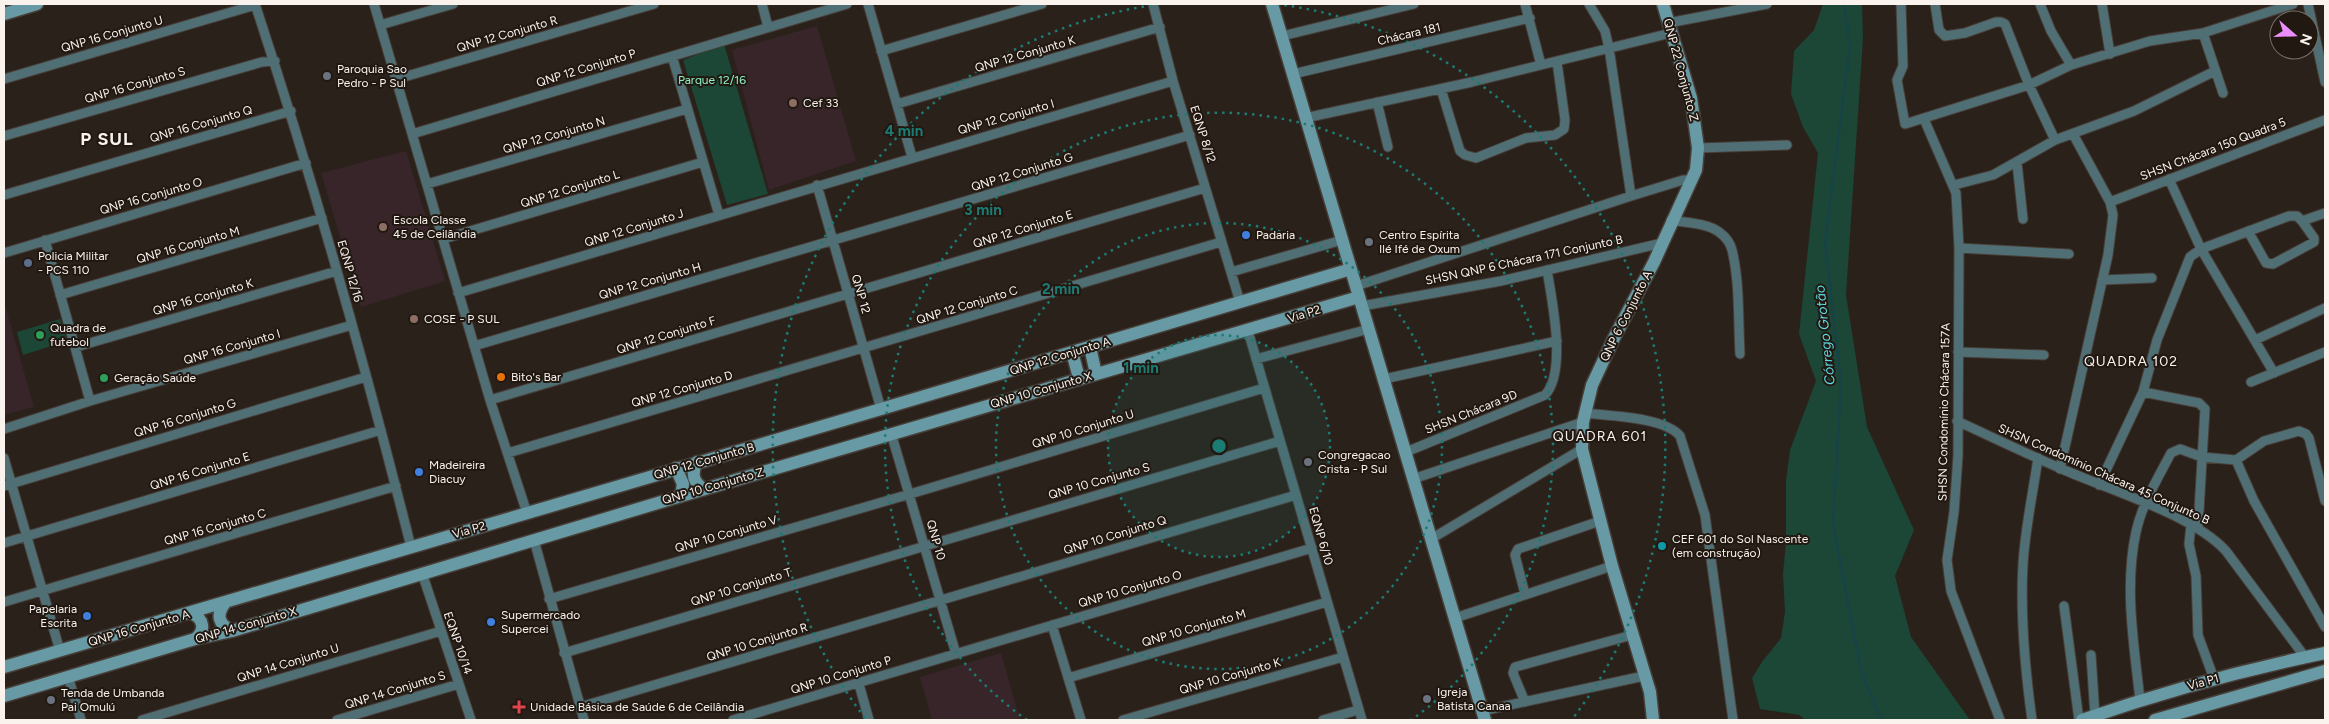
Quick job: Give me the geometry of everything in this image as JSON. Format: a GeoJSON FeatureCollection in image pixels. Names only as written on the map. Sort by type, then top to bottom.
{"type":"FeatureCollection","features":[{"type":"Feature","properties":{"kind":"street"},"geometry":{"type":"LineString","coordinates":[[9,9],[37,4]]}},
{"type":"Feature","properties":{"kind":"street","name":"EQNP 12/16"},"geometry":{"type":"LineString","coordinates":[[255,4],[291,111],[322,218],[381,430],[411,547]]}},
{"type":"Feature","properties":{"kind":"street","name":"QNP 16 Conjunto U"},"geometry":{"type":"LineString","coordinates":[[4,79],[255,4]]}},
{"type":"Feature","properties":{"kind":"street"},"geometry":{"type":"LineString","coordinates":[[374,4],[490,400],[527,513]]}},
{"type":"Feature","properties":{"kind":"street"},"geometry":{"type":"LineString","coordinates":[[380,25],[453,4]]}},
{"type":"Feature","properties":{"kind":"street","name":"QNP 12 Conjunto R"},"geometry":{"type":"LineString","coordinates":[[397,79],[654,4]]}},
{"type":"Feature","properties":{"kind":"street"},"geometry":{"type":"LineString","coordinates":[[762,4],[768,27]]}},
{"type":"Feature","properties":{"kind":"street","name":"QNP 12 Conjunto P"},"geometry":{"type":"LineString","coordinates":[[412,134],[847,4]]}},
{"type":"Feature","properties":{"kind":"street"},"geometry":{"type":"LineString","coordinates":[[868,4],[912,157]]}},
{"type":"Feature","properties":{"kind":"street"},"geometry":{"type":"LineString","coordinates":[[882,51],[1042,4]]}},
{"type":"Feature","properties":{"kind":"street","name":"EQNP 8/12"},"geometry":{"type":"LineString","coordinates":[[1153,4],[1173,81],[1240,302]]}},
{"type":"Feature","properties":{"kind":"street"},"geometry":{"type":"LineString","coordinates":[[1272,4],[1484,716],[1525,702],[1644,676]]}},
{"type":"Feature","properties":{"kind":"street"},"geometry":{"type":"LineString","coordinates":[[1282,36],[1414,4]]}},
{"type":"Feature","properties":{"kind":"street"},"geometry":{"type":"LineString","coordinates":[[1526,4],[1541,65]]}},
{"type":"Feature","properties":{"kind":"street"},"geometry":{"type":"LineString","coordinates":[[1589,4],[1605,31],[1609,48],[1632,196]]}},
{"type":"Feature","properties":{"kind":"street","name":"QNP 22 Conjunto Z"},"geometry":{"type":"LineString","coordinates":[[1663,4],[1691,98],[1698,148],[1692,180],[1671,220]]}},
{"type":"Feature","properties":{"kind":"street"},"geometry":{"type":"LineString","coordinates":[[1306,118],[1557,62],[1609,48],[1723,8],[1767,4]]}},
{"type":"Feature","properties":{"kind":"street"},"geometry":{"type":"LineString","coordinates":[[1901,4],[1903,66],[1897,80],[1905,124],[2029,85],[2071,65],[2150,41],[2203,33],[2293,4]]}},
{"type":"Feature","properties":{"kind":"street"},"geometry":{"type":"LineString","coordinates":[[1935,4],[1940,30],[1944,36],[1965,33],[1996,22],[2005,24],[2029,85],[2054,140]]}},
{"type":"Feature","properties":{"kind":"street"},"geometry":{"type":"LineString","coordinates":[[2040,4],[2051,31],[2071,65]]}},
{"type":"Feature","properties":{"kind":"street"},"geometry":{"type":"LineString","coordinates":[[2102,4],[2110,54]]}},
{"type":"Feature","properties":{"kind":"street"},"geometry":{"type":"LineString","coordinates":[[2308,4],[2325,82]]}},
{"type":"Feature","properties":{"kind":"street","name":"Chácara 181"},"geometry":{"type":"LineString","coordinates":[[1293,74],[1530,18]]}},
{"type":"Feature","properties":{"kind":"street","name":"QNP 12 Conjunto K"},"geometry":{"type":"LineString","coordinates":[[897,104],[1160,27]]}},
{"type":"Feature","properties":{"kind":"street"},"geometry":{"type":"LineString","coordinates":[[2203,33],[2223,93]]}},
{"type":"Feature","properties":{"kind":"street"},"geometry":{"type":"LineString","coordinates":[[672,56],[719,215]]}},
{"type":"Feature","properties":{"kind":"street","name":"QNP 16 Conjunto S"},"geometry":{"type":"LineString","coordinates":[[4,136],[242,68],[275,61]]}},
{"type":"Feature","properties":{"kind":"street"},"geometry":{"type":"LineString","coordinates":[[1442,88],[1460,152],[1476,158],[1526,138],[1555,135],[1564,130],[1565,120],[1557,62]]}},
{"type":"Feature","properties":{"kind":"street"},"geometry":{"type":"LineString","coordinates":[[1954,185],[1993,175],[2017,163],[2054,140],[2134,111],[2215,72]]}},
{"type":"Feature","properties":{"kind":"street","name":"QNP 12 Conjunto I"},"geometry":{"type":"LineString","coordinates":[[817,185],[1173,81]]}},
{"type":"Feature","properties":{"kind":"street"},"geometry":{"type":"LineString","coordinates":[[1378,102],[1388,147]]}},
{"type":"Feature","properties":{"kind":"street","name":"QNP 12 Conjunto N"},"geometry":{"type":"LineString","coordinates":[[427,184],[687,109]]}},
{"type":"Feature","properties":{"kind":"street","name":"QNP 16 Conjunto Q"},"geometry":{"type":"LineString","coordinates":[[4,195],[291,111]]}},
{"type":"Feature","properties":{"kind":"street","name":"SHSN Condomínio Chácara 157A"},"geometry":{"type":"LineString","coordinates":[[1924,119],[1954,185],[1959,248],[1957,486],[1947,560],[1948,576],[1951,591],[2000,720]]}},
{"type":"Feature","properties":{"kind":"street","name":"SHSN Chácara 150 Quadra 5"},"geometry":{"type":"LineString","coordinates":[[2110,202],[2325,120]]}},
{"type":"Feature","properties":{"kind":"street"},"geometry":{"type":"LineString","coordinates":[[2060,469],[2102,280],[2112,232],[2113,215],[2110,202],[2074,134]]}},
{"type":"Feature","properties":{"kind":"street","name":"QNP 12 Conjunto G"},"geometry":{"type":"LineString","coordinates":[[833,241],[1190,135]]}},
{"type":"Feature","properties":{"kind":"street"},"geometry":{"type":"LineString","coordinates":[[1698,148],[1787,145]]}},
{"type":"Feature","properties":{"kind":"street","name":"QNP 12 Conjunto L"},"geometry":{"type":"LineString","coordinates":[[443,239],[703,162]]}},
{"type":"Feature","properties":{"kind":"street"},"geometry":{"type":"LineString","coordinates":[[2017,163],[2023,219]]}},
{"type":"Feature","properties":{"kind":"street","name":"QNP 16 Conjunto O"},"geometry":{"type":"LineString","coordinates":[[4,253],[306,164]]}},
{"type":"Feature","properties":{"kind":"street"},"geometry":{"type":"LineString","coordinates":[[2169,179],[2201,249],[2274,373]]}},
{"type":"Feature","properties":{"kind":"street"},"geometry":{"type":"LineString","coordinates":[[1359,296],[1632,196],[1692,180]]}},
{"type":"Feature","properties":{"kind":"street","name":"QNP 12"},"geometry":{"type":"LineString","coordinates":[[817,185],[881,409]]}},
{"type":"Feature","properties":{"kind":"street","name":"QNP 12 Conjunto J"},"geometry":{"type":"LineString","coordinates":[[458,293],[817,185]]}},
{"type":"Feature","properties":{"kind":"street","name":"QNP 12 Conjunto E"},"geometry":{"type":"LineString","coordinates":[[848,294],[1205,188]]}},
{"type":"Feature","properties":{"kind":"street"},"geometry":{"type":"LineString","coordinates":[[2302,222],[2325,213]]}},
{"type":"Feature","properties":{"kind":"street"},"geometry":{"type":"LineString","coordinates":[[2098,485],[2143,392],[2157,340],[2190,256],[2201,249],[2289,216],[2297,216],[2314,238],[2314,242],[2273,264],[2266,263],[2248,232]]}},
{"type":"Feature","properties":{"kind":"street","name":"QNP 16 Conjunto M"},"geometry":{"type":"LineString","coordinates":[[60,295],[322,218]]}},
{"type":"Feature","properties":{"kind":"street"},"geometry":{"type":"LineString","coordinates":[[1671,220],[1707,227],[1718,231],[1727,238],[1732,249],[1740,354]]}},
{"type":"Feature","properties":{"kind":"street","name":"QNP 6 Conjunto A"},"geometry":{"type":"LineString","coordinates":[[1653,720],[1650,692],[1612,566],[1582,450],[1584,418],[1592,385],[1662,243],[1671,220]]}},
{"type":"Feature","properties":{"kind":"street"},"geometry":{"type":"LineString","coordinates":[[45,240],[90,401]]}},
{"type":"Feature","properties":{"kind":"street"},"geometry":{"type":"LineString","coordinates":[[1231,272],[1342,240]]}},
{"type":"Feature","properties":{"kind":"street","name":"QNP 12 Conjunto H"},"geometry":{"type":"LineString","coordinates":[[474,346],[833,241]]}},
{"type":"Feature","properties":{"kind":"street","name":"QNP 12 Conjunto C"},"geometry":{"type":"LineString","coordinates":[[864,349],[1221,242]]}},
{"type":"Feature","properties":{"kind":"street","name":"SHSN QNP 6 Chácara 171 Conjunto B"},"geometry":{"type":"LineString","coordinates":[[1359,296],[1547,270],[1662,243]]}},
{"type":"Feature","properties":{"kind":"street"},"geometry":{"type":"LineString","coordinates":[[1959,248],[2069,254]]}},
{"type":"Feature","properties":{"kind":"street"},"geometry":{"type":"LineString","coordinates":[[1240,302],[1351,269]]}},
{"type":"Feature","properties":{"kind":"street"},"geometry":{"type":"LineString","coordinates":[[1384,379],[1556,341],[1555,313],[1547,270]]}},
{"type":"Feature","properties":{"kind":"street","name":"QNP 16 Conjunto K"},"geometry":{"type":"LineString","coordinates":[[76,347],[337,271]]}},
{"type":"Feature","properties":{"kind":"street"},"geometry":{"type":"LineString","coordinates":[[2102,280],[2152,278]]}},
{"type":"Feature","properties":{"kind":"street","name":"QNP 12 Conjunto F"},"geometry":{"type":"LineString","coordinates":[[490,400],[848,294]]}},
{"type":"Feature","properties":{"kind":"street","name":"Via P2"},"geometry":{"type":"LineString","coordinates":[[1248,331],[1359,296]]}},
{"type":"Feature","properties":{"kind":"street","name":"QNP 12 Conjunto A"},"geometry":{"type":"LineString","coordinates":[[881,409],[1240,302]]}},
{"type":"Feature","properties":{"kind":"street"},"geometry":{"type":"LineString","coordinates":[[2255,340],[2325,308]]}},
{"type":"Feature","properties":{"kind":"street","name":"QNP 16 Conjunto I"},"geometry":{"type":"LineString","coordinates":[[4,428],[352,325]]}},
{"type":"Feature","properties":{"kind":"street"},"geometry":{"type":"LineString","coordinates":[[1256,359],[1369,329]]}},
{"type":"Feature","properties":{"kind":"street","name":"EQNP 6/10"},"geometry":{"type":"LineString","coordinates":[[1248,331],[1362,720]]}},
{"type":"Feature","properties":{"kind":"street","name":"QNP 10 Conjunto X"},"geometry":{"type":"LineString","coordinates":[[892,433],[1248,331]]}},
{"type":"Feature","properties":{"kind":"street","name":"SHSN Chácara 9D"},"geometry":{"type":"LineString","coordinates":[[1406,452],[1545,395],[1553,385],[1556,341]]}},
{"type":"Feature","properties":{"kind":"street"},"geometry":{"type":"LineString","coordinates":[[1090,347],[1096,374]]}},
{"type":"Feature","properties":{"kind":"street","name":"QNP 12 Conjunto D"},"geometry":{"type":"LineString","coordinates":[[508,453],[864,349]]}},
{"type":"Feature","properties":{"kind":"street"},"geometry":{"type":"LineString","coordinates":[[1072,352],[1079,378]]}},
{"type":"Feature","properties":{"kind":"street"},"geometry":{"type":"LineString","coordinates":[[1958,352],[2044,355]]}},
{"type":"Feature","properties":{"kind":"street"},"geometry":{"type":"LineString","coordinates":[[2252,382],[2325,352]]}},
{"type":"Feature","properties":{"kind":"street","name":"QNP 16 Conjunto G"},"geometry":{"type":"LineString","coordinates":[[7,484],[366,377]]}},
{"type":"Feature","properties":{"kind":"street","name":"QNP 10 Conjunto U"},"geometry":{"type":"LineString","coordinates":[[910,494],[1264,388]]}},
{"type":"Feature","properties":{"kind":"street"},"geometry":{"type":"LineString","coordinates":[[2143,392],[2199,403],[2203,406],[2205,415],[2202,457],[2194,526],[2188,544],[2196,576],[2198,635],[2214,679]]}},
{"type":"Feature","properties":{"kind":"street","name":"QNP 12 Conjunto B"},"geometry":{"type":"LineString","coordinates":[[527,513],[881,409]]}},
{"type":"Feature","properties":{"kind":"street"},"geometry":{"type":"LineString","coordinates":[[1414,479],[1584,418],[1654,422],[1675,429],[1680,436],[1705,515],[1733,720]]}},
{"type":"Feature","properties":{"kind":"street","name":"SHSN Condomínio Chácara 45 Conjunto B"},"geometry":{"type":"LineString","coordinates":[[1957,421],[2060,469],[2194,526],[2210,536],[2226,551],[2304,657]]}},
{"type":"Feature","properties":{"kind":"street","name":"QNP 16 Conjunto E"},"geometry":{"type":"LineString","coordinates":[[4,543],[381,430]]}},
{"type":"Feature","properties":{"kind":"street"},"geometry":{"type":"LineString","coordinates":[[2140,700],[2130,586],[2136,533],[2145,504],[2174,450],[2180,449],[2202,457],[2236,460],[2264,441],[2299,431],[2309,438],[2325,501]]}},
{"type":"Feature","properties":{"kind":"street","name":"QNP 10 Conjunto Z"},"geometry":{"type":"LineString","coordinates":[[534,540],[892,433]]}},
{"type":"Feature","properties":{"kind":"street","name":"QNP 10"},"geometry":{"type":"LineString","coordinates":[[892,433],[956,654]]}},
{"type":"Feature","properties":{"kind":"street","name":"QNP 10 Conjunto S"},"geometry":{"type":"LineString","coordinates":[[925,546],[1280,441]]}},
{"type":"Feature","properties":{"kind":"street"},"geometry":{"type":"LineString","coordinates":[[1431,539],[1582,450]]}},
{"type":"Feature","properties":{"kind":"street"},"geometry":{"type":"LineString","coordinates":[[4,458],[7,484],[26,536],[60,651]]}},
{"type":"Feature","properties":{"kind":"street"},"geometry":{"type":"LineString","coordinates":[[2032,720],[2025,662],[2022,589],[2026,541],[2038,458]]}},
{"type":"Feature","properties":{"kind":"street"},"geometry":{"type":"LineString","coordinates":[[2236,460],[2254,501],[2325,628]]}},
{"type":"Feature","properties":{"kind":"street"},"geometry":{"type":"LineString","coordinates":[[697,462],[693,470],[693,478],[697,485],[704,489]]}},
{"type":"Feature","properties":{"kind":"street"},"geometry":{"type":"LineString","coordinates":[[676,468],[683,484],[681,496]]}},
{"type":"Feature","properties":{"kind":"street","name":"QNP 16 Conjunto C"},"geometry":{"type":"LineString","coordinates":[[4,602],[396,486]]}},
{"type":"Feature","properties":{"kind":"street","name":"QNP 10 Conjunto V"},"geometry":{"type":"LineString","coordinates":[[549,599],[910,494]]}},
{"type":"Feature","properties":{"kind":"street","name":"QNP 10 Conjunto Q"},"geometry":{"type":"LineString","coordinates":[[941,600],[1296,495]]}},
{"type":"Feature","properties":{"kind":"street","name":"Via P2"},"geometry":{"type":"LineString","coordinates":[[411,547],[527,513]]}},
{"type":"Feature","properties":{"kind":"street"},"geometry":{"type":"LineString","coordinates":[[1525,594],[1515,556],[1516,551],[1600,521]]}},
{"type":"Feature","properties":{"kind":"street"},"geometry":{"type":"LineString","coordinates":[[422,573],[534,540],[584,720]]}},
{"type":"Feature","properties":{"kind":"street","name":"QNP 10 Conjunto T"},"geometry":{"type":"LineString","coordinates":[[564,653],[925,546]]}},
{"type":"Feature","properties":{"kind":"street","name":"QNP 16 Conjunto A"},"geometry":{"type":"LineString","coordinates":[[4,667],[411,547]]}},
{"type":"Feature","properties":{"kind":"street","name":"QNP 10 Conjunto O"},"geometry":{"type":"LineString","coordinates":[[956,654],[1312,548]]}},
{"type":"Feature","properties":{"kind":"street"},"geometry":{"type":"LineString","coordinates":[[1455,618],[1612,566]]}},
{"type":"Feature","properties":{"kind":"street","name":"EQNP 10/14"},"geometry":{"type":"LineString","coordinates":[[422,573],[471,720]]}},
{"type":"Feature","properties":{"kind":"street","name":"QNP 14 Conjunto X"},"geometry":{"type":"LineString","coordinates":[[4,696],[68,676],[232,631],[422,573]]}},
{"type":"Feature","properties":{"kind":"street","name":"QNP 10 Conjunto R"},"geometry":{"type":"LineString","coordinates":[[580,707],[941,600]]}},
{"type":"Feature","properties":{"kind":"street","name":"QNP 10 Conjunto M"},"geometry":{"type":"LineString","coordinates":[[1068,678],[1328,602]]}},
{"type":"Feature","properties":{"kind":"street"},"geometry":{"type":"LineString","coordinates":[[225,603],[219,610],[219,619],[224,627],[232,631]]}},
{"type":"Feature","properties":{"kind":"street"},"geometry":{"type":"LineString","coordinates":[[2064,606],[2085,719]]}},
{"type":"Feature","properties":{"kind":"street"},"geometry":{"type":"LineString","coordinates":[[191,613],[202,621],[203,628],[195,640]]}},
{"type":"Feature","properties":{"kind":"street"},"geometry":{"type":"LineString","coordinates":[[1052,625],[1080,720]]}},
{"type":"Feature","properties":{"kind":"street","name":"QNP 14 Conjunto U"},"geometry":{"type":"LineString","coordinates":[[142,720],[441,630]]}},
{"type":"Feature","properties":{"kind":"street"},"geometry":{"type":"LineString","coordinates":[[1525,702],[1514,673],[1515,668],[1632,635]]}},
{"type":"Feature","properties":{"kind":"street","name":"Via P1"},"geometry":{"type":"LineString","coordinates":[[2085,719],[2140,700],[2214,679],[2325,653]]}},
{"type":"Feature","properties":{"kind":"street","name":"QNP 10 Conjunto P"},"geometry":{"type":"LineString","coordinates":[[733,720],[956,654]]}},
{"type":"Feature","properties":{"kind":"street"},"geometry":{"type":"LineString","coordinates":[[2085,719],[2091,655]]}},
{"type":"Feature","properties":{"kind":"street","name":"QNP 10 Conjunto K"},"geometry":{"type":"LineString","coordinates":[[1123,720],[1343,657]]}},
{"type":"Feature","properties":{"kind":"street","name":"Via P1"},"geometry":{"type":"LineString","coordinates":[[2155,720],[2325,671]]}},
{"type":"Feature","properties":{"kind":"street"},"geometry":{"type":"LineString","coordinates":[[68,676],[81,720]]}},
{"type":"Feature","properties":{"kind":"street","name":"QNP 14 Conjunto S"},"geometry":{"type":"LineString","coordinates":[[337,720],[459,684]]}},
{"type":"Feature","properties":{"kind":"street"},"geometry":{"type":"LineString","coordinates":[[859,684],[869,720]]}},
{"type":"Feature","properties":{"kind":"street"},"geometry":{"type":"LineString","coordinates":[[1323,720],[1358,710]]}},
{"type":"Feature","properties":{"kind":"shaded area","name":"Cef 33"},"geometry":{"type":"Polygon","coordinates":[[[817,26],[856,161],[769,190],[732,50],[817,26]]]}},
{"type":"Feature","properties":{"kind":"shaded area","name":"Escola Classe 45 de Ceilândia"},"geometry":{"type":"Polygon","coordinates":[[[406,151],[445,281],[361,307],[321,173],[406,151]]]}},
{"type":"Feature","properties":{"kind":"shaded area"},"geometry":{"type":"Polygon","coordinates":[[[4,302],[34,407],[4,415],[4,302]]]}},
{"type":"Feature","properties":{"kind":"shaded area"},"geometry":{"type":"Polygon","coordinates":[[[1001,653],[1020,720],[932,720],[920,677],[1001,653]]]}},
{"type":"Feature","properties":{"kind":"green space"},"geometry":{"type":"Polygon","coordinates":[[[1823,4],[1862,4],[1863,38],[1846,295],[1867,427],[1914,530],[1895,576],[1911,637],[1970,720],[1806,720],[1799,715],[1760,709],[1752,678],[1781,638],[1785,612],[1783,574],[1786,542],[1786,481],[1790,450],[1816,381],[1799,334],[1818,153],[1803,127],[1791,94],[1794,51],[1814,30],[1823,4]]]}},
{"type":"Feature","properties":{"kind":"green space","name":"Parque 12/16"},"geometry":{"type":"Polygon","coordinates":[[[724,44],[768,194],[727,205],[683,60],[724,44]]]}},
{"type":"Feature","properties":{"kind":"green space"},"geometry":{"type":"Polygon","coordinates":[[[60,319],[67,341],[23,355],[17,332],[60,319]]]}},
{"type":"Feature","properties":{"kind":"waterway","name":"Córrego Grotão"},"geometry":{"type":"LineString","coordinates":[[1844,4],[1850,46],[1825,241],[1841,383],[1833,524],[1861,671],[1881,720]]}},
{"type":"Feature","properties":{"kind":"place","name":"Paroquia Sao Pedro - P Sul"},"geometry":{"type":"Point","coordinates":[327,76]}},
{"type":"Feature","properties":{"kind":"place","name":"Cef 33"},"geometry":{"type":"Point","coordinates":[793,103]}},
{"type":"Feature","properties":{"kind":"place","name":"Escola Classe 45 de Ceilândia"},"geometry":{"type":"Point","coordinates":[383,227]}},
{"type":"Feature","properties":{"kind":"place","name":"Padaria"},"geometry":{"type":"Point","coordinates":[1246,235]}},
{"type":"Feature","properties":{"kind":"place","name":"Centro Espírita Ilé Ifé de Oxum"},"geometry":{"type":"Point","coordinates":[1369,242]}},
{"type":"Feature","properties":{"kind":"place","name":"Policia Militar - PCS 110"},"geometry":{"type":"Point","coordinates":[28,263]}},
{"type":"Feature","properties":{"kind":"place","name":"COSE - P SUL"},"geometry":{"type":"Point","coordinates":[414,319]}},
{"type":"Feature","properties":{"kind":"place","name":"Quadra de futebol"},"geometry":{"type":"Point","coordinates":[40,335]}},
{"type":"Feature","properties":{"kind":"place","name":"Bito's Bar"},"geometry":{"type":"Point","coordinates":[501,377]}},
{"type":"Feature","properties":{"kind":"place","name":"Geração Saúde"},"geometry":{"type":"Point","coordinates":[104,378]}},
{"type":"Feature","properties":{"kind":"place","name":"Congregacao Crista - P Sul"},"geometry":{"type":"Point","coordinates":[1308,462]}},
{"type":"Feature","properties":{"kind":"place","name":"Madeireira Diacuy"},"geometry":{"type":"Point","coordinates":[419,472]}},
{"type":"Feature","properties":{"kind":"place","name":"CEF 601 do Sol Nascente (em construção)"},"geometry":{"type":"Point","coordinates":[1662,546]}},
{"type":"Feature","properties":{"kind":"place","name":"Papelaria Escrita"},"geometry":{"type":"Point","coordinates":[87,616]}},
{"type":"Feature","properties":{"kind":"place","name":"Supermercado Supercei"},"geometry":{"type":"Point","coordinates":[491,622]}},
{"type":"Feature","properties":{"kind":"place","name":"Igreja Batista Canaa"},"geometry":{"type":"Point","coordinates":[1427,699]}},
{"type":"Feature","properties":{"kind":"place","name":"Tenda de Umbanda Pai Omulú"},"geometry":{"type":"Point","coordinates":[51,700]}},
{"type":"Feature","properties":{"kind":"place","name":"Unidade Básica de Saúde 6 de Ceilândia"},"geometry":{"type":"Point","coordinates":[519,707]}},
{"type":"Feature","properties":{"kind":"district","name":"P SUL"},"geometry":{"type":"Point","coordinates":[107,139]}},
{"type":"Feature","properties":{"kind":"district","name":"QUADRA 102"},"geometry":{"type":"Point","coordinates":[2131,361]}},
{"type":"Feature","properties":{"kind":"district","name":"QUADRA 601"},"geometry":{"type":"Point","coordinates":[1600,436]}}]}
